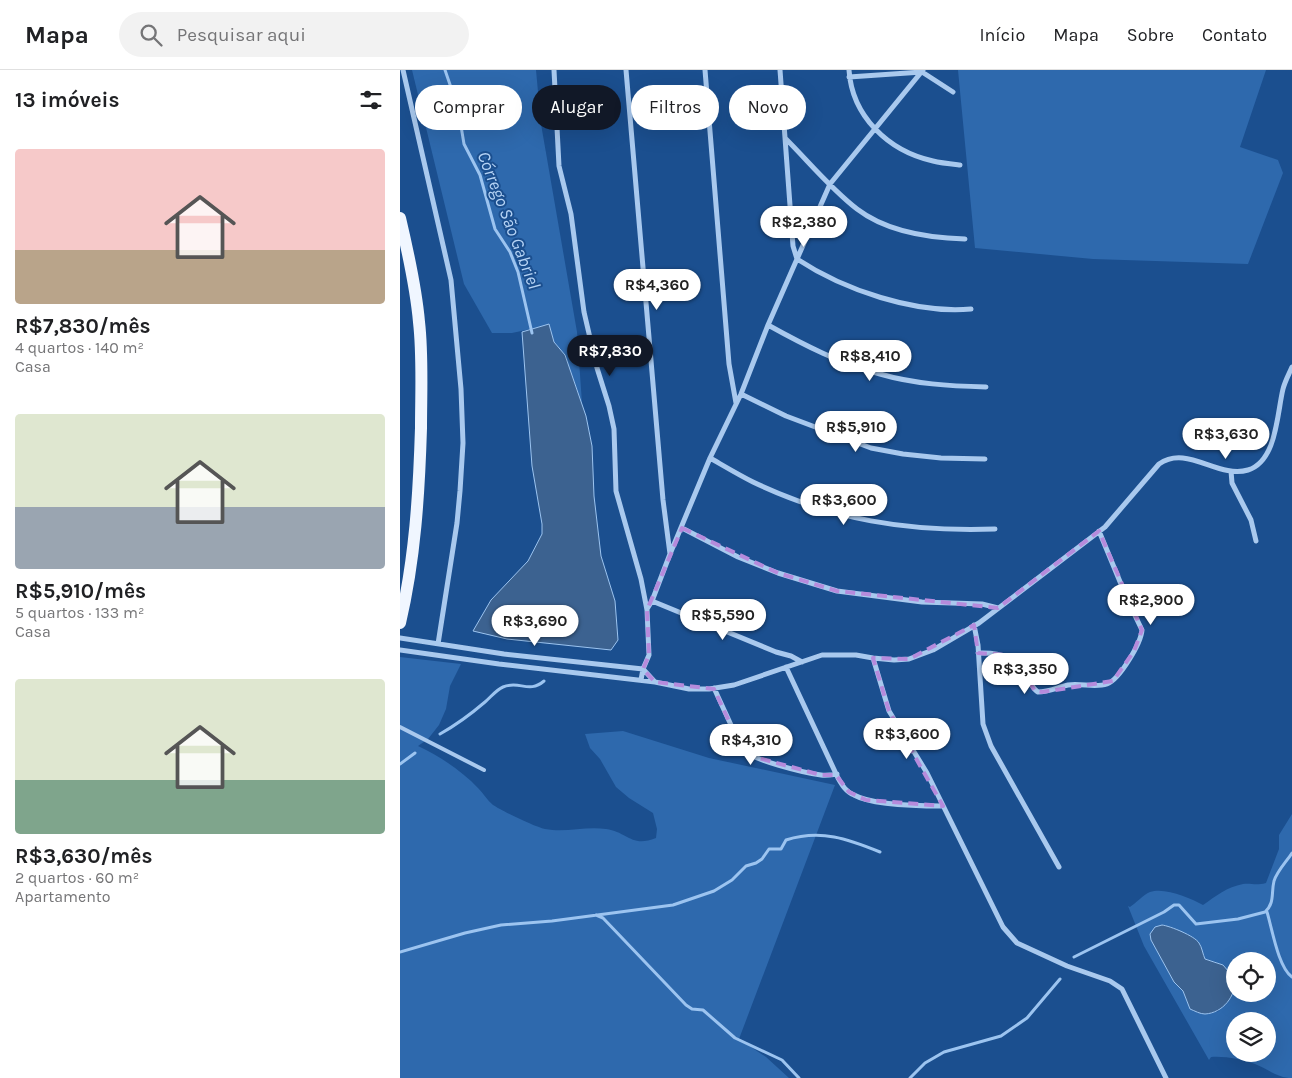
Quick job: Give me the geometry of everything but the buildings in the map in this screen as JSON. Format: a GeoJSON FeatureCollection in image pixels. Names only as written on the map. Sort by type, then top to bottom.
{"type":"FeatureCollection","features":[{"type":"Feature","properties":{"kind":"main road"},"geometry":{"type":"LineString","coordinates":[[400,218],[419,322],[421,395],[418,501],[410,568],[400,623]]}},
{"type":"Feature","properties":{"kind":"street"},"geometry":{"type":"LineString","coordinates":[[402,70],[451,280],[460,380],[463,443],[460,491],[438,644]]}},
{"type":"Feature","properties":{"kind":"street"},"geometry":{"type":"LineString","coordinates":[[554,70],[559,166],[571,214],[584,312],[614,429],[616,491],[642,579],[647,610],[649,655],[641,680]]}},
{"type":"Feature","properties":{"kind":"street"},"geometry":{"type":"LineString","coordinates":[[626,70],[663,500],[670,554]]}},
{"type":"Feature","properties":{"kind":"street"},"geometry":{"type":"LineString","coordinates":[[704,70],[729,364],[736,404]]}},
{"type":"Feature","properties":{"kind":"street"},"geometry":{"type":"LineString","coordinates":[[780,70],[793,246],[797,259],[840,282],[887,299],[928,309],[952,311],[972,309]]}},
{"type":"Feature","properties":{"kind":"street"},"geometry":{"type":"LineString","coordinates":[[849,70],[849,77],[859,109],[886,140],[909,153],[932,161],[960,166]]}},
{"type":"Feature","properties":{"kind":"street"},"geometry":{"type":"LineString","coordinates":[[647,610],[710,458],[741,394],[768,325],[830,184],[922,71]]}},
{"type":"Feature","properties":{"kind":"street"},"geometry":{"type":"LineString","coordinates":[[849,77],[922,71],[953,92]]}},
{"type":"Feature","properties":{"kind":"street"},"geometry":{"type":"LineString","coordinates":[[786,139],[857,209],[880,222],[909,233],[965,239]]}},
{"type":"Feature","properties":{"kind":"street"},"geometry":{"type":"LineString","coordinates":[[768,325],[811,348],[843,362],[880,374],[919,382],[986,387]]}},
{"type":"Feature","properties":{"kind":"street"},"geometry":{"type":"LineString","coordinates":[[400,650],[500,664],[641,680],[689,689],[734,685],[822,655],[856,655],[894,660],[909,659],[933,650],[974,625],[1099,532],[1164,460],[1179,458],[1193,460],[1231,471],[1249,470],[1261,463],[1268,452],[1273,438],[1284,388],[1292,367]]}},
{"type":"Feature","properties":{"kind":"street"},"geometry":{"type":"LineString","coordinates":[[741,394],[786,416],[871,448],[942,458],[985,459]]}},
{"type":"Feature","properties":{"kind":"street"},"geometry":{"type":"LineString","coordinates":[[710,458],[751,482],[787,498],[828,512],[870,522],[910,527],[950,531],[995,529]]}},
{"type":"Feature","properties":{"kind":"street"},"geometry":{"type":"LineString","coordinates":[[1231,471],[1232,483],[1251,520],[1256,541]]}},
{"type":"Feature","properties":{"kind":"street"},"geometry":{"type":"LineString","coordinates":[[682,528],[738,557],[770,570],[837,591],[922,602],[982,604],[998,608]]}},
{"type":"Feature","properties":{"kind":"street"},"geometry":{"type":"LineString","coordinates":[[978,653],[992,652],[1005,655],[1019,666],[1033,688],[1038,692],[1048,692],[1066,685],[1100,685],[1113,681],[1134,651],[1142,630],[1099,532]]}},
{"type":"Feature","properties":{"kind":"street"},"geometry":{"type":"LineString","coordinates":[[652,601],[802,662]]}},
{"type":"Feature","properties":{"kind":"street"},"geometry":{"type":"LineString","coordinates":[[974,625],[983,724],[991,746],[1059,867]]}},
{"type":"Feature","properties":{"kind":"street"},"geometry":{"type":"LineString","coordinates":[[400,638],[504,654],[643,669],[655,682]]}},
{"type":"Feature","properties":{"kind":"street"},"geometry":{"type":"LineString","coordinates":[[873,658],[889,711],[927,773],[1003,927],[1017,943],[1031,951],[1110,981],[1122,989],[1166,1078]]}},
{"type":"Feature","properties":{"kind":"street"},"geometry":{"type":"LineString","coordinates":[[786,668],[836,774],[849,792],[866,800],[920,806],[943,806]]}},
{"type":"Feature","properties":{"kind":"street"},"geometry":{"type":"LineString","coordinates":[[714,688],[738,742],[745,753],[821,775],[836,774]]}},
{"type":"Feature","properties":{"kind":"lane"},"geometry":{"type":"LineString","coordinates":[[400,727],[484,770]]}},
{"type":"Feature","properties":{"kind":"highlighted area"},"geometry":{"type":"Polygon","coordinates":[[[682,528],[778,573],[837,591],[998,608],[1099,531],[1142,630],[1134,651],[1113,681],[1042,692],[1035,691],[1023,672],[1005,655],[978,653],[974,625],[909,659],[873,658],[889,711],[943,806],[866,800],[849,792],[836,775],[821,775],[751,756],[742,749],[714,689],[655,682],[643,669],[649,655],[647,610],[682,528]]]}},
{"type":"Feature","properties":{"kind":"shaded area"},"geometry":{"type":"Polygon","coordinates":[[[412,70],[536,70],[537,85],[532,85],[532,130],[542,130],[577,332],[582,403],[565,355],[554,342],[549,325],[512,333],[492,333],[464,284],[427,130],[522,130],[522,85],[416,85],[412,70]]]}},
{"type":"Feature","properties":{"kind":"shaded area"},"geometry":{"type":"Polygon","coordinates":[[[958,70],[1266,70],[1240,147],[1278,160],[1283,173],[1248,264],[1093,259],[975,248],[958,70]]]}},
{"type":"Feature","properties":{"kind":"shaded area"},"geometry":{"type":"Polygon","coordinates":[[[549,324],[554,342],[565,355],[586,416],[592,446],[594,496],[601,556],[615,601],[618,640],[611,650],[507,639],[473,631],[491,600],[528,561],[542,534],[532,466],[522,332],[549,324]]]}},
{"type":"Feature","properties":{"kind":"shaded area"},"geometry":{"type":"Polygon","coordinates":[[[400,657],[461,664],[450,686],[446,709],[439,725],[428,739],[418,746],[434,754],[457,770],[472,782],[493,805],[540,828],[553,830],[606,829],[635,840],[648,841],[656,838],[657,829],[653,813],[629,798],[616,787],[600,759],[590,748],[585,734],[623,731],[709,758],[835,785],[739,1039],[766,1057],[789,1078],[400,1078],[400,657]]]}},
{"type":"Feature","properties":{"kind":"shaded area"},"geometry":{"type":"Polygon","coordinates":[[[1292,814],[1292,1078],[1282,1077],[1249,1062],[1276,1062],[1276,1012],[1226,1012],[1226,1057],[1211,1057],[1209,1060],[1144,946],[1128,906],[1130,907],[1147,893],[1156,891],[1177,894],[1203,905],[1222,892],[1237,885],[1266,883],[1279,849],[1279,835],[1292,814]],[[1151,940],[1174,982],[1183,991],[1190,1009],[1206,1014],[1219,1011],[1226,989],[1226,1002],[1276,1002],[1276,952],[1226,952],[1226,970],[1216,962],[1205,959],[1200,944],[1151,940]]]}},
{"type":"Feature","properties":{"kind":"shaded area"},"geometry":{"type":"Polygon","coordinates":[[[1162,925],[1171,927],[1193,937],[1199,943],[1205,959],[1223,965],[1226,968],[1227,1002],[1223,1007],[1205,1014],[1190,1009],[1183,991],[1174,982],[1151,940],[1150,934],[1155,927],[1162,925]]]}},
{"type":"Feature","properties":{"kind":"waterway","name":"Córrego São Gabriel"},"geometry":{"type":"LineString","coordinates":[[445,70],[458,108],[464,144],[480,175],[495,229],[510,252],[518,272],[532,333]]}},
{"type":"Feature","properties":{"kind":"waterway","name":"Córrego São Gabriel"},"geometry":{"type":"LineString","coordinates":[[440,734],[469,715],[503,687],[509,685],[529,687],[539,685],[544,681]]}},
{"type":"Feature","properties":{"kind":"waterway","name":"Córrego São Gabriel"},"geometry":{"type":"LineString","coordinates":[[400,764],[415,753]]}},
{"type":"Feature","properties":{"kind":"waterway"},"geometry":{"type":"LineString","coordinates":[[400,952],[465,933],[501,925],[552,921],[673,905],[714,891],[732,880],[746,866],[762,859],[769,849],[781,849],[786,840],[799,837],[811,835],[834,837],[880,852]]}},
{"type":"Feature","properties":{"kind":"waterway"},"geometry":{"type":"LineString","coordinates":[[1074,957],[1164,912],[1174,905],[1179,905],[1196,924],[1238,919],[1265,912],[1270,905],[1275,877],[1292,853]]}},
{"type":"Feature","properties":{"kind":"waterway"},"geometry":{"type":"LineString","coordinates":[[1267,912],[1279,956],[1287,972],[1292,977]]}},
{"type":"Feature","properties":{"kind":"waterway"},"geometry":{"type":"LineString","coordinates":[[596,915],[603,918],[686,1005],[692,1009],[703,1010],[735,1038],[782,1060],[799,1078]]}},
{"type":"Feature","properties":{"kind":"waterway"},"geometry":{"type":"LineString","coordinates":[[910,1078],[925,1063],[944,1052],[1001,1036],[1027,1018],[1060,979]]}}]}
